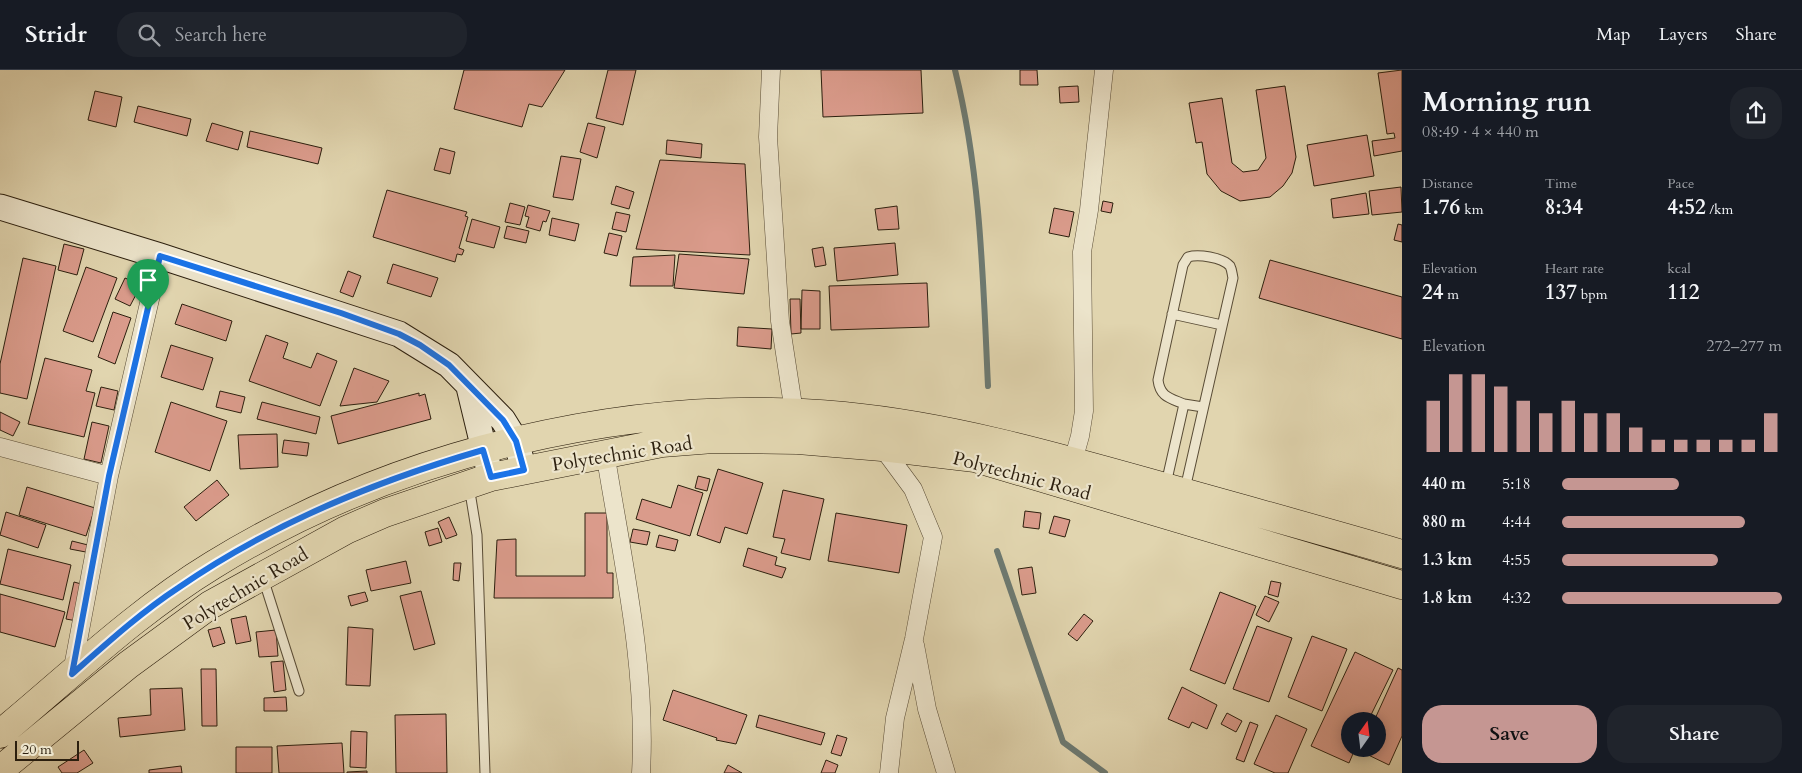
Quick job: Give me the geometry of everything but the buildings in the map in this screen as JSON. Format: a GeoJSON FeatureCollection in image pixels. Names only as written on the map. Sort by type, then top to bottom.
{"type":"FeatureCollection","features":[{"type":"Feature","properties":{"kind":"main road"},"geometry":{"type":"LineString","coordinates":[[0,207],[160,256],[399,334],[449,365],[503,420],[516,441],[524,470]]}},
{"type":"Feature","properties":{"kind":"main road"},"geometry":{"type":"LineString","coordinates":[[469,387],[483,450],[480,480]]}},
{"type":"Feature","properties":{"kind":"main road","name":"Polytechnic Road"},"geometry":{"type":"LineString","coordinates":[[0,734],[123,629],[178,588],[216,563],[306,514],[378,484],[516,441],[592,426],[666,416],[794,412],[845,416],[969,435],[1175,489],[1402,554]]}},
{"type":"Feature","properties":{"kind":"main road","name":"Polytechnic Road"},"geometry":{"type":"LineString","coordinates":[[0,770],[128,665],[210,606],[346,530],[385,512],[480,480],[604,452],[662,443],[713,439],[798,440],[882,447],[975,458],[1402,585]]}},
{"type":"Feature","properties":{"kind":"street"},"geometry":{"type":"LineString","coordinates":[[771,70],[768,137],[779,312],[794,412]]}},
{"type":"Feature","properties":{"kind":"street"},"geometry":{"type":"LineString","coordinates":[[1073,461],[1084,411],[1082,252],[1090,210],[1104,70]]}},
{"type":"Feature","properties":{"kind":"street"},"geometry":{"type":"LineString","coordinates":[[72,674],[109,476],[160,256]]}},
{"type":"Feature","properties":{"kind":"street"},"geometry":{"type":"LineString","coordinates":[[0,447],[109,476]]}},
{"type":"Feature","properties":{"kind":"street"},"geometry":{"type":"LineString","coordinates":[[882,447],[913,489],[933,537],[914,639],[895,718],[889,773]]}},
{"type":"Feature","properties":{"kind":"street"},"geometry":{"type":"LineString","coordinates":[[604,452],[633,630],[644,728],[641,773]]}},
{"type":"Feature","properties":{"kind":"street"},"geometry":{"type":"LineString","coordinates":[[914,639],[927,709],[946,773]]}},
{"type":"Feature","properties":{"kind":"lane"},"geometry":{"type":"LineString","coordinates":[[1175,489],[1203,407],[1233,278],[1231,268],[1225,262],[1195,255],[1188,257],[1183,265],[1158,380],[1159,389],[1164,396],[1184,404],[1203,407]]}},
{"type":"Feature","properties":{"kind":"lane"},"geometry":{"type":"LineString","coordinates":[[1172,314],[1222,325]]}},
{"type":"Feature","properties":{"kind":"lane"},"geometry":{"type":"LineString","coordinates":[[1175,489],[1184,404]]}},
{"type":"Feature","properties":{"kind":"lane"},"geometry":{"type":"LineString","coordinates":[[480,480],[477,535],[485,773]]}},
{"type":"Feature","properties":{"kind":"lane"},"geometry":{"type":"LineString","coordinates":[[262,576],[299,691]]}},
{"type":"Feature","properties":{"kind":"waterway"},"geometry":{"type":"LineString","coordinates":[[955,70],[964,109],[976,188],[988,386]]}},
{"type":"Feature","properties":{"kind":"waterway"},"geometry":{"type":"LineString","coordinates":[[997,551],[1063,742],[1105,773]]}},
{"type":"Feature","properties":{"kind":"route"},"geometry":{"type":"LineString","coordinates":[[160,256],[341,313],[399,334],[420,345],[449,365],[503,420],[516,441],[524,470],[491,477],[483,450],[378,484],[306,514],[216,563],[178,588],[123,629],[72,674],[109,476],[148,310],[160,256]]}}]}
